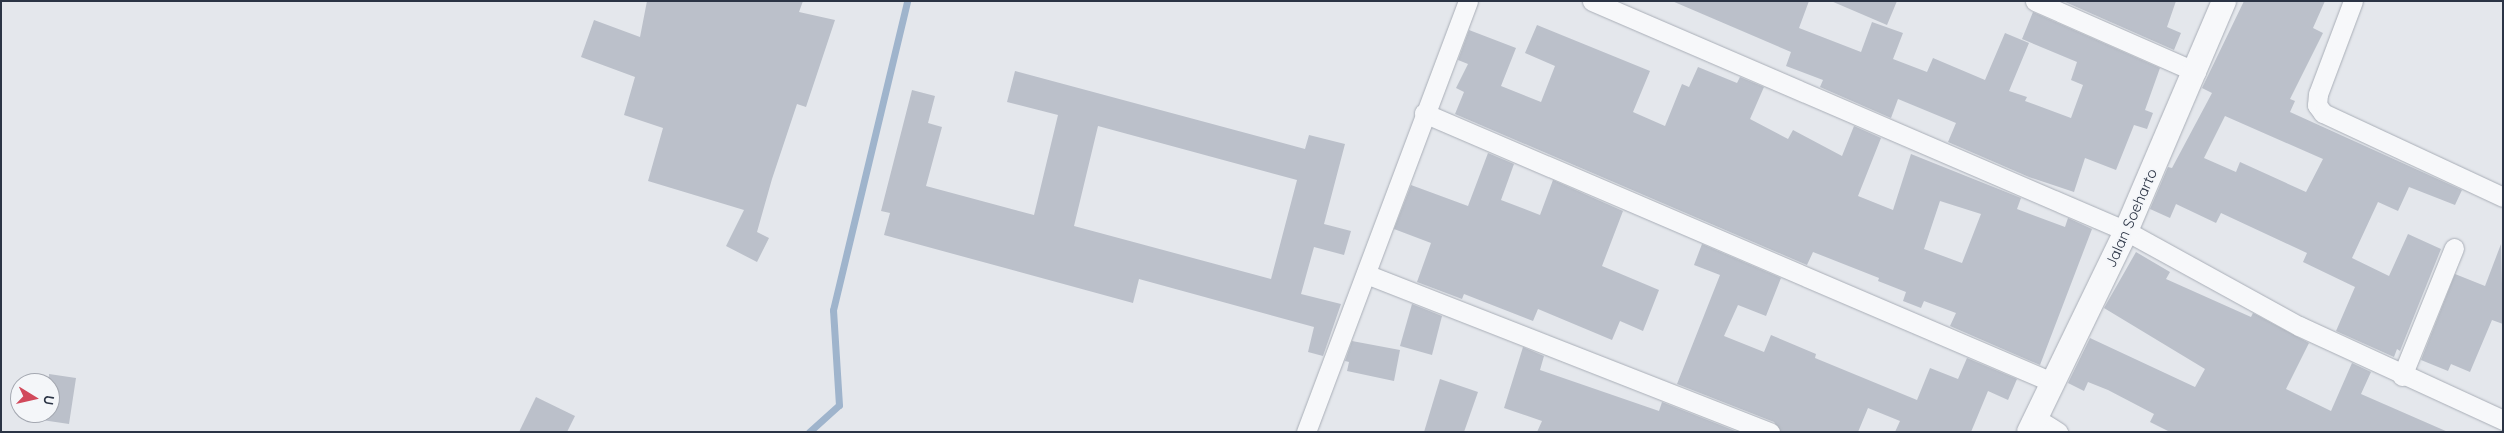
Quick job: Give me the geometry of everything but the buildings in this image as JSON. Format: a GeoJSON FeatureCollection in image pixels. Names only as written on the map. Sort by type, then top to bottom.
{"type":"FeatureCollection","features":[{"type":"Feature","properties":{"kind":"street"},"geometry":{"type":"LineString","coordinates":[[1306,432],[1424,113],[1468,1]]}},
{"type":"Feature","properties":{"kind":"street"},"geometry":{"type":"LineString","coordinates":[[1592,1],[2126,231],[2299,326],[2402,376],[2503,420]]}},
{"type":"Feature","properties":{"kind":"street"},"geometry":{"type":"LineString","coordinates":[[2036,1],[2196,72]]}},
{"type":"Feature","properties":{"kind":"street","name":"Jalan Soeharto"},"geometry":{"type":"LineString","coordinates":[[2033,425],[2126,231],[2196,72],[2224,1]]}},
{"type":"Feature","properties":{"kind":"street"},"geometry":{"type":"LineString","coordinates":[[2353,1],[2318,94],[2317,105],[2323,113],[2503,197]]}},
{"type":"Feature","properties":{"kind":"street"},"geometry":{"type":"LineString","coordinates":[[1424,113],[2054,383]]}},
{"type":"Feature","properties":{"kind":"street"},"geometry":{"type":"LineString","coordinates":[[2402,376],[2454,248]]}},
{"type":"Feature","properties":{"kind":"street"},"geometry":{"type":"LineString","coordinates":[[1366,274],[1770,432]]}},
{"type":"Feature","properties":{"kind":"street"},"geometry":{"type":"LineString","coordinates":[[2033,425],[2058,432]]}},
{"type":"Feature","properties":{"kind":"waterway"},"geometry":{"type":"LineString","coordinates":[[809,432],[839,405],[833,310],[907,1]]}}]}
